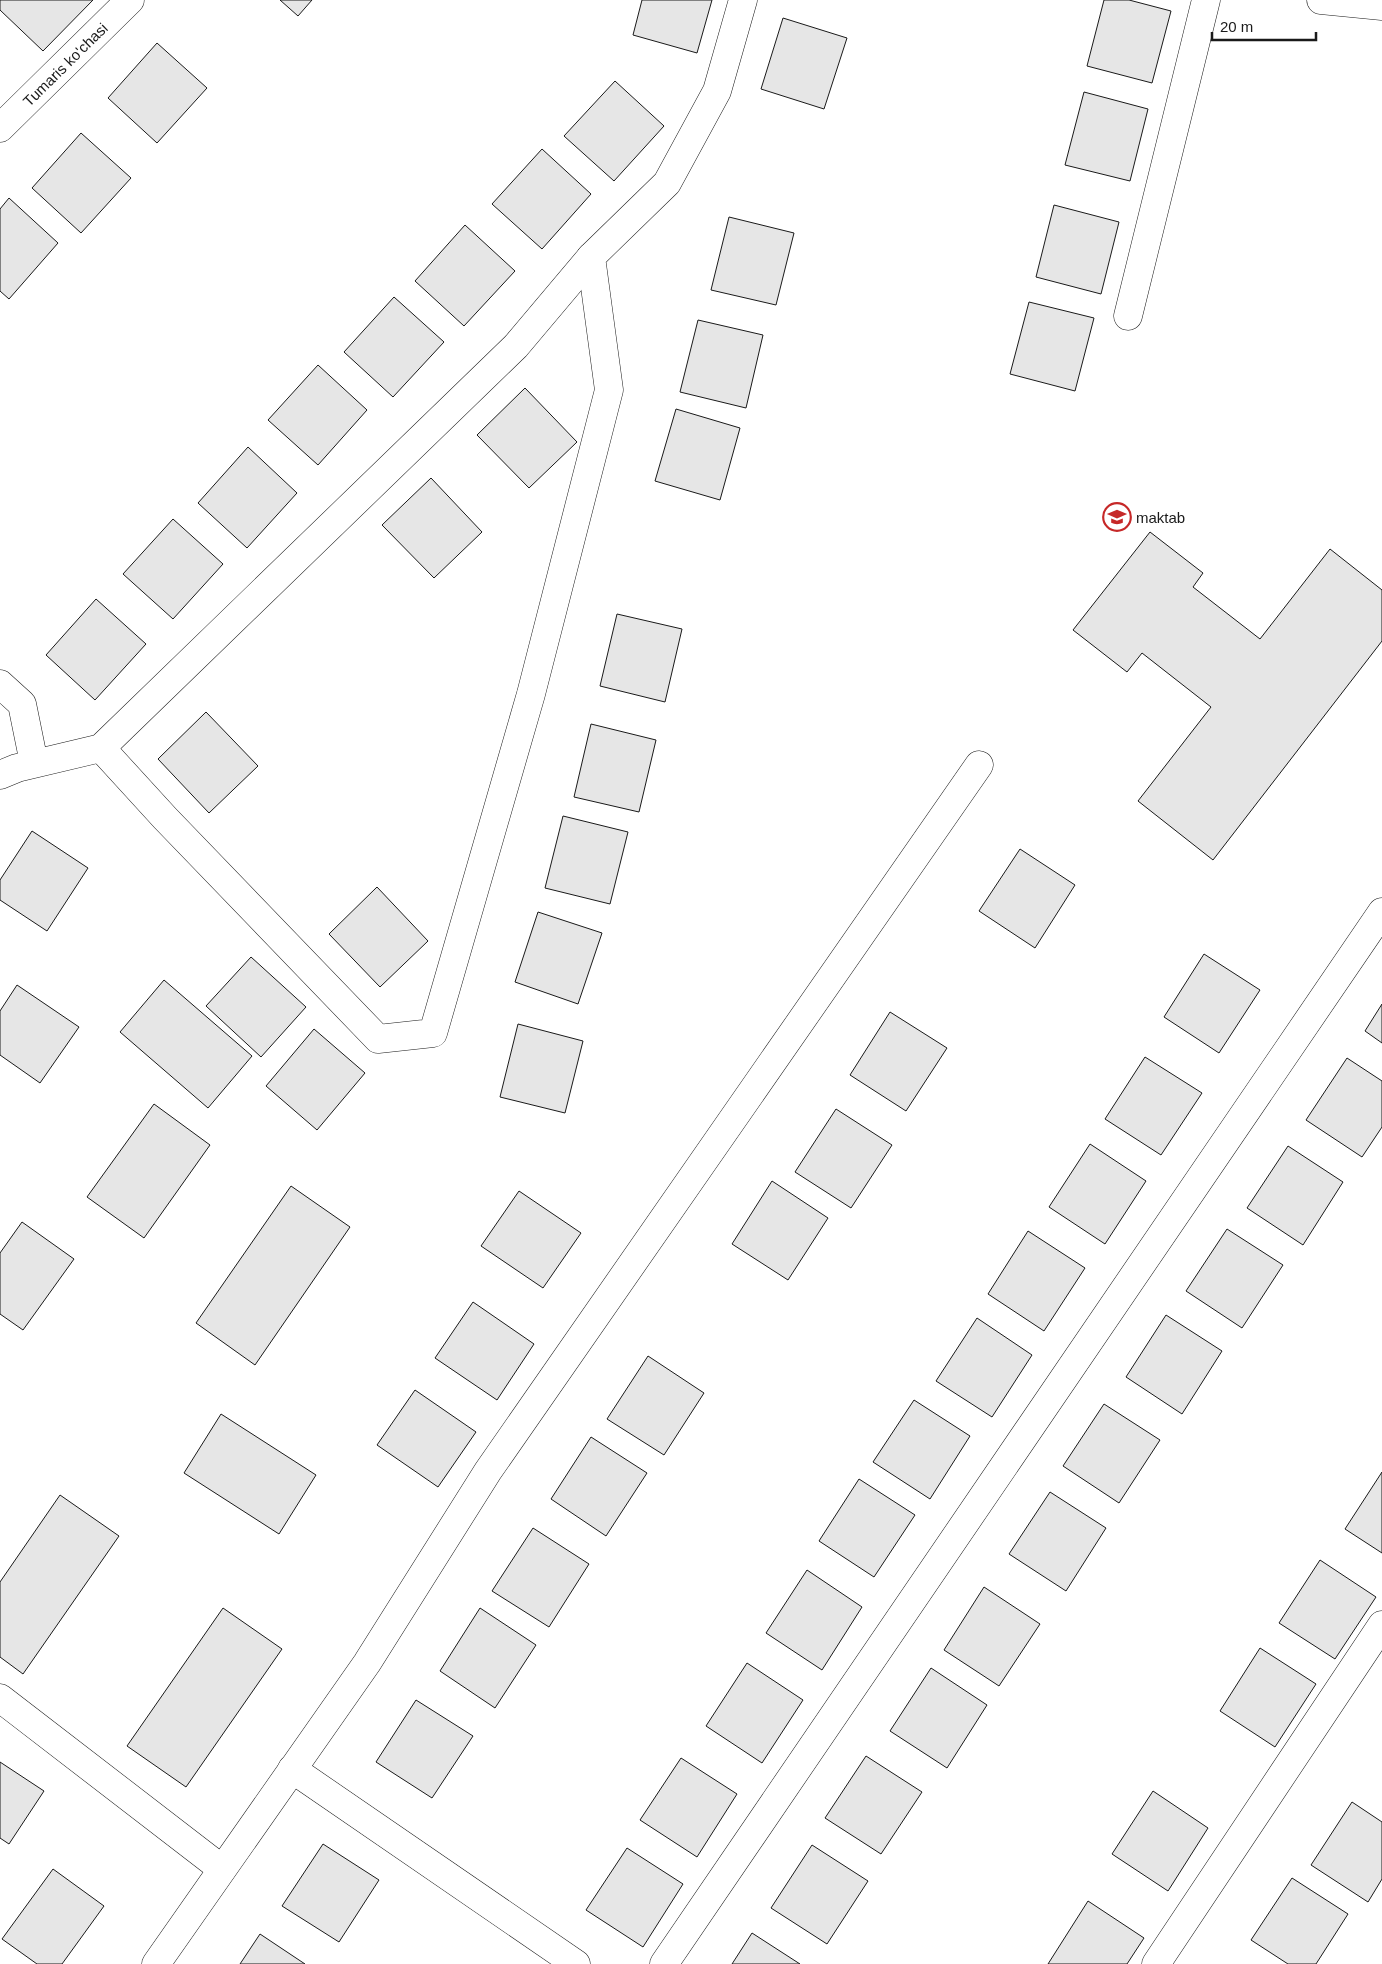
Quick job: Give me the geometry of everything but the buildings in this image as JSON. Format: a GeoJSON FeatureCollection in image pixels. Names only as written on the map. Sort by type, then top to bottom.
{"type":"FeatureCollection","features":[{"type":"Feature","properties":{"kind":"street","name":"Tumaris ko'chasi"},"geometry":{"type":"LineString","coordinates":[[0,128],[130,0]]}},
{"type":"Feature","properties":{"kind":"street"},"geometry":{"type":"LineString","coordinates":[[0,774],[34,763],[101,748],[516,346],[591,258],[667,183],[717,91],[743,0]]}},
{"type":"Feature","properties":{"kind":"street"},"geometry":{"type":"LineString","coordinates":[[1128,316],[1206,0]]}},
{"type":"Feature","properties":{"kind":"street"},"geometry":{"type":"LineString","coordinates":[[1321,0],[1382,6]]}},
{"type":"Feature","properties":{"kind":"street"},"geometry":{"type":"LineString","coordinates":[[101,748],[165,818],[378,1039],[432,1033],[532,694],[609,390],[591,258]]}},
{"type":"Feature","properties":{"kind":"street"},"geometry":{"type":"LineString","coordinates":[[0,684],[22,704],[34,763]]}},
{"type":"Feature","properties":{"kind":"street"},"geometry":{"type":"LineString","coordinates":[[156,1964],[367,1663],[488,1470],[979,765]]}},
{"type":"Feature","properties":{"kind":"street"},"geometry":{"type":"LineString","coordinates":[[664,1964],[1382,912]]}},
{"type":"Feature","properties":{"kind":"street"},"geometry":{"type":"LineString","coordinates":[[1156,1964],[1382,1625]]}},
{"type":"Feature","properties":{"kind":"street"},"geometry":{"type":"LineString","coordinates":[[0,1698],[222,1869]]}},
{"type":"Feature","properties":{"kind":"street"},"geometry":{"type":"LineString","coordinates":[[292,1770],[576,1964]]}},
{"type":"Feature","properties":{"kind":"place","name":"maktab"},"geometry":{"type":"Point","coordinates":[1117,517]}}]}
